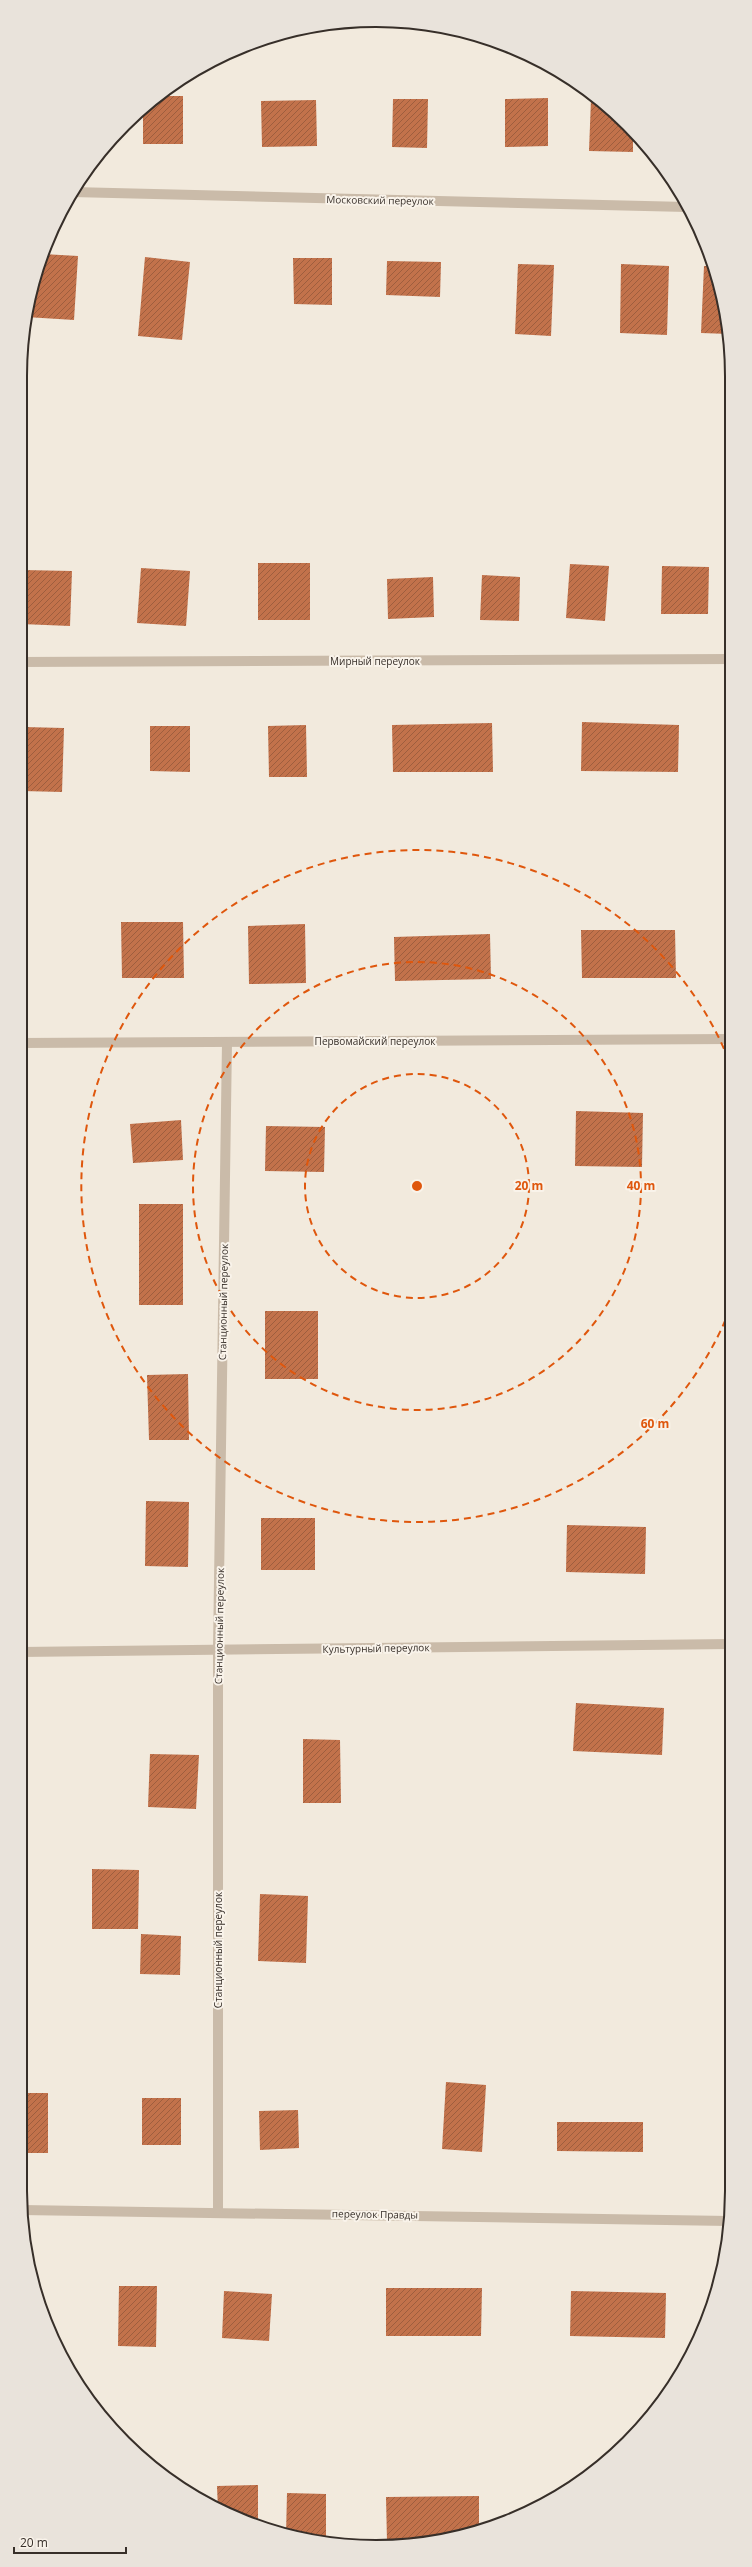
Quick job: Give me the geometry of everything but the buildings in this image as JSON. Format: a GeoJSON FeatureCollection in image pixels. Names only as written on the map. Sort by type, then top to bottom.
{"type":"FeatureCollection","features":[{"type":"Feature","properties":{"kind":"street","name":"Московский переулок"},"geometry":{"type":"LineString","coordinates":[[80,192],[681,207]]}},
{"type":"Feature","properties":{"kind":"street","name":"Мирный переулок"},"geometry":{"type":"LineString","coordinates":[[27,662],[725,659]]}},
{"type":"Feature","properties":{"kind":"street","name":"Первомайский переулок"},"geometry":{"type":"LineString","coordinates":[[27,1043],[725,1039]]}},
{"type":"Feature","properties":{"kind":"street","name":"Станционный переулок"},"geometry":{"type":"LineString","coordinates":[[218,2211],[218,1650],[226,1042]]}},
{"type":"Feature","properties":{"kind":"street","name":"Культурный переулок"},"geometry":{"type":"LineString","coordinates":[[27,1652],[725,1644]]}},
{"type":"Feature","properties":{"kind":"street","name":"переулок Правды"},"geometry":{"type":"LineString","coordinates":[[28,2210],[218,2211],[723,2220]]}}]}
